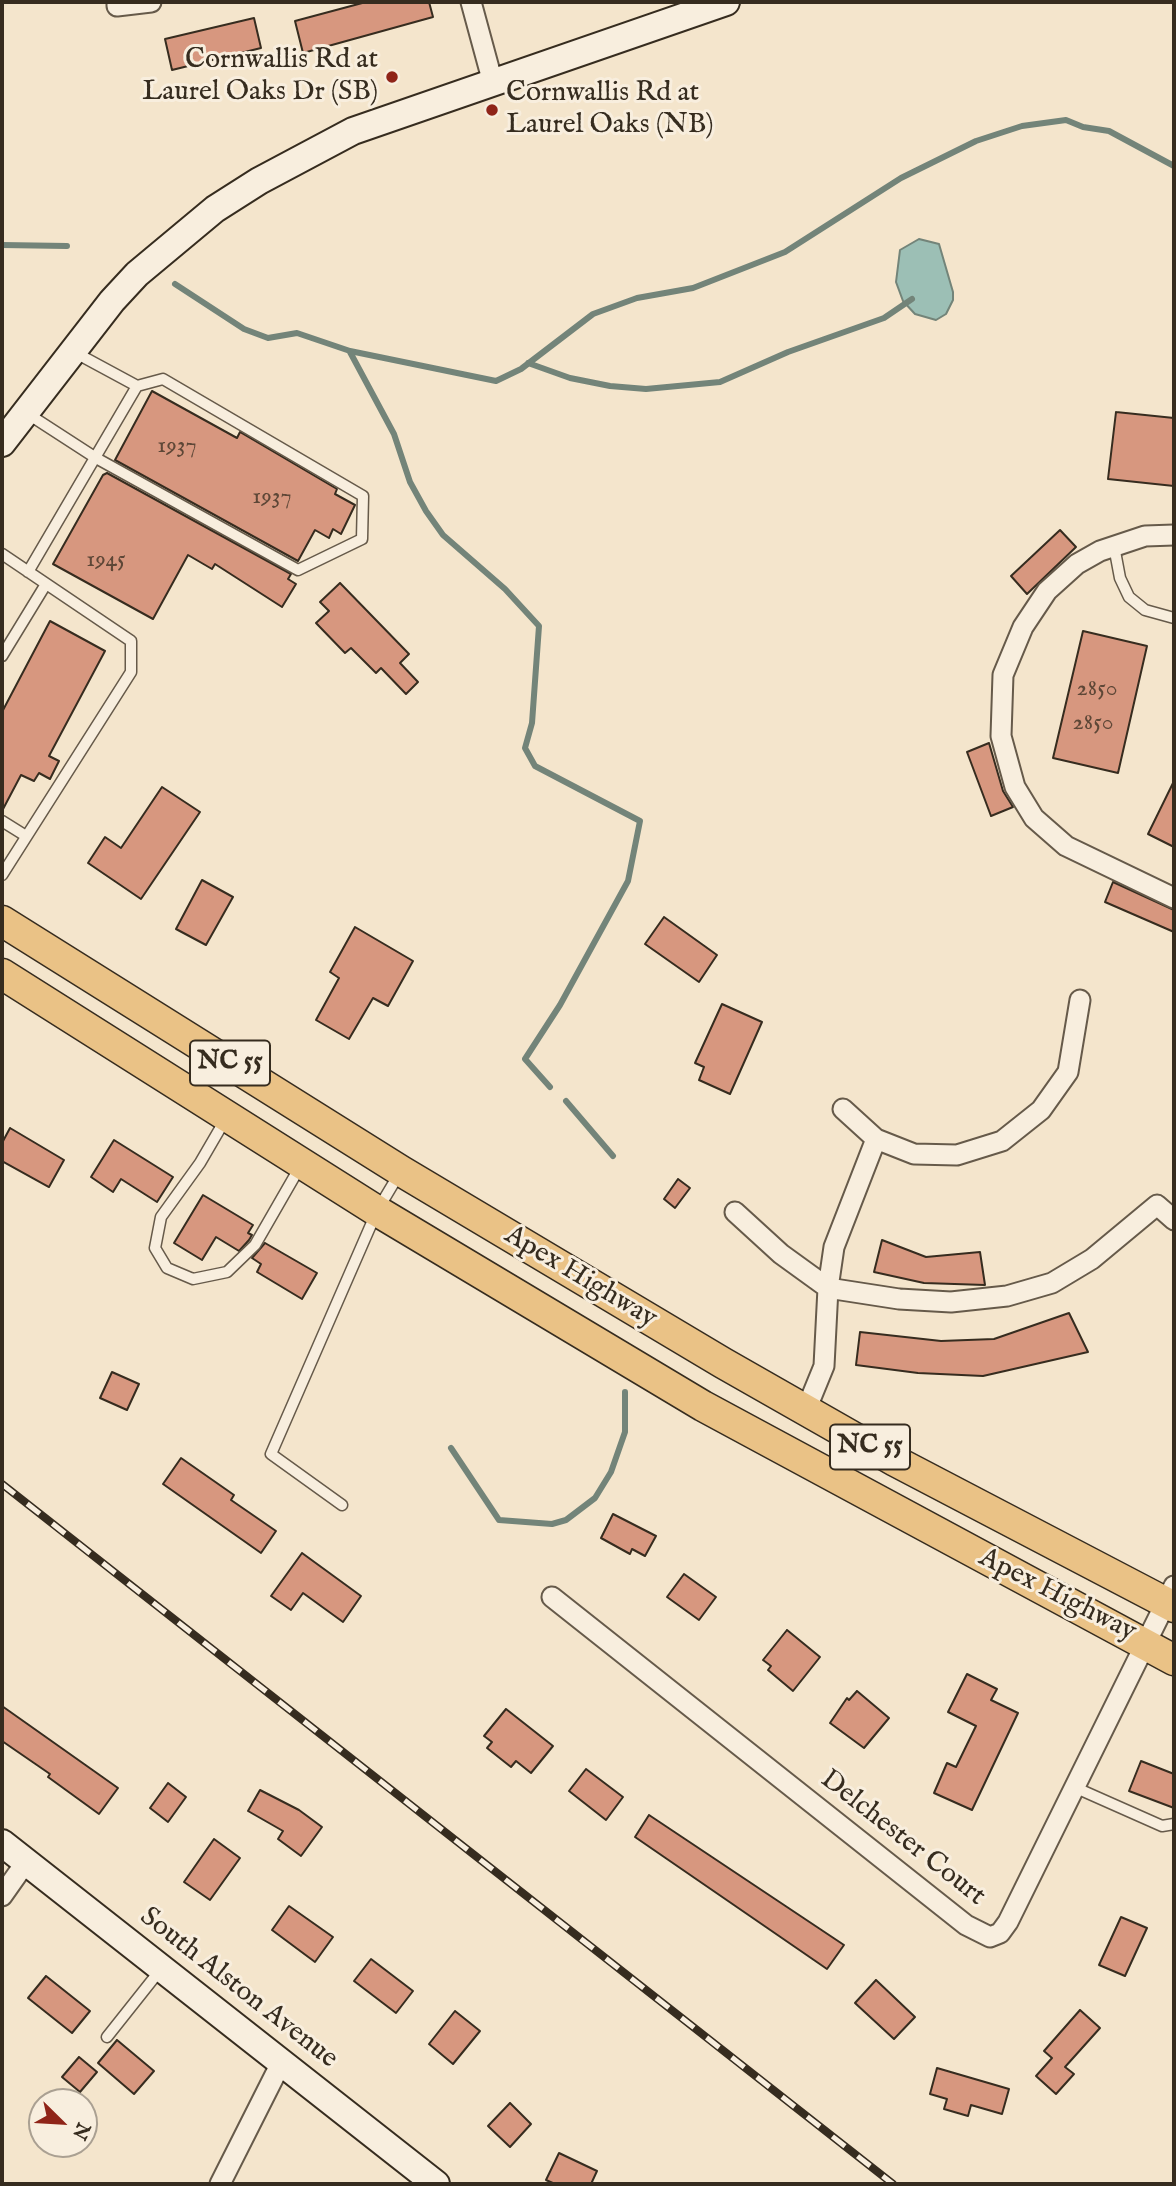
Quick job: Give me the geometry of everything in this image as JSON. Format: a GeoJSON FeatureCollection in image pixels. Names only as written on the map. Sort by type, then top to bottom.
{"type":"FeatureCollection","features":[{"type":"Feature","properties":{"kind":"main road","name":"Apex Highway"},"geometry":{"type":"LineString","coordinates":[[2,921],[401,1171],[806,1410],[895,1461],[1171,1599]]}},
{"type":"Feature","properties":{"kind":"main road","name":"Apex Highway"},"geometry":{"type":"LineString","coordinates":[[2,974],[377,1211],[703,1406],[875,1501],[1146,1642],[1174,1660]]}},
{"type":"Feature","properties":{"kind":"street"},"geometry":{"type":"LineString","coordinates":[[117,4],[151,2]]}},
{"type":"Feature","properties":{"kind":"street"},"geometry":{"type":"LineString","coordinates":[[471,2],[493,83]]}},
{"type":"Feature","properties":{"kind":"street"},"geometry":{"type":"LineString","coordinates":[[2,443],[72,351],[137,274],[164,249],[237,195],[353,131],[726,2]]}},
{"type":"Feature","properties":{"kind":"street"},"geometry":{"type":"LineString","coordinates":[[1174,535],[1144,536],[1114,545],[1077,564],[1047,591],[1023,627],[1003,675],[1000,736],[1015,787],[1034,818],[1066,846],[1174,898]]}},
{"type":"Feature","properties":{"kind":"street"},"geometry":{"type":"LineString","coordinates":[[844,1109],[876,1139],[914,1154],[957,1155],[1002,1141],[1041,1110],[1068,1072],[1080,1000]]}},
{"type":"Feature","properties":{"kind":"street"},"geometry":{"type":"LineString","coordinates":[[806,1410],[824,1366],[828,1288],[834,1247],[876,1139]]}},
{"type":"Feature","properties":{"kind":"street"},"geometry":{"type":"LineString","coordinates":[[734,1212],[781,1254],[828,1288],[951,1302],[1007,1296],[1052,1283],[1092,1259],[1157,1205],[1174,1220]]}},
{"type":"Feature","properties":{"kind":"street","name":"Delchester Court"},"geometry":{"type":"LineString","coordinates":[[552,1597],[965,1926],[990,1937],[1000,1933],[1008,1922],[1146,1642],[1171,1599]]}},
{"type":"Feature","properties":{"kind":"street","name":"South Alston Avenue"},"geometry":{"type":"LineString","coordinates":[[2,1843],[436,2184]]}},
{"type":"Feature","properties":{"kind":"street"},"geometry":{"type":"LineString","coordinates":[[2,1896],[26,1862]]}},
{"type":"Feature","properties":{"kind":"street"},"geometry":{"type":"LineString","coordinates":[[220,2184],[281,2063]]}},
{"type":"Feature","properties":{"kind":"lane"},"geometry":{"type":"LineString","coordinates":[[25,412],[96,458],[298,570],[362,539],[363,496],[163,379],[137,386],[72,351]]}},
{"type":"Feature","properties":{"kind":"lane"},"geometry":{"type":"LineString","coordinates":[[28,572],[137,386]]}},
{"type":"Feature","properties":{"kind":"lane"},"geometry":{"type":"LineString","coordinates":[[1114,545],[1120,578],[1129,597],[1145,610],[1174,618]]}},
{"type":"Feature","properties":{"kind":"lane"},"geometry":{"type":"LineString","coordinates":[[2,554],[131,641],[131,672],[2,875]]}},
{"type":"Feature","properties":{"kind":"lane"},"geometry":{"type":"LineString","coordinates":[[2,656],[46,584]]}},
{"type":"Feature","properties":{"kind":"lane"},"geometry":{"type":"LineString","coordinates":[[2,821],[26,836]]}},
{"type":"Feature","properties":{"kind":"lane"},"geometry":{"type":"LineString","coordinates":[[228,1116],[200,1163],[161,1217],[155,1248],[167,1268],[193,1279],[227,1272],[255,1245],[302,1163]]}},
{"type":"Feature","properties":{"kind":"lane"},"geometry":{"type":"LineString","coordinates":[[342,1505],[271,1454],[377,1211],[401,1171]]}},
{"type":"Feature","properties":{"kind":"lane"},"geometry":{"type":"LineString","coordinates":[[1074,1787],[1162,1826],[1174,1824]]}},
{"type":"Feature","properties":{"kind":"lane"},"geometry":{"type":"LineString","coordinates":[[107,2037],[161,1969]]}},
{"type":"Feature","properties":{"kind":"water"},"geometry":{"type":"Polygon","coordinates":[[[919,239],[939,244],[953,292],[953,300],[946,314],[936,320],[915,314],[903,301],[896,282],[900,250],[919,239]]]}},
{"type":"Feature","properties":{"kind":"building"},"geometry":{"type":"Polygon","coordinates":[[[366,2],[429,2],[433,17],[303,53],[295,21],[366,2]]]}},
{"type":"Feature","properties":{"kind":"building"},"geometry":{"type":"Polygon","coordinates":[[[254,18],[261,48],[172,70],[165,39],[254,18]]]}},
{"type":"Feature","properties":{"kind":"building"},"geometry":{"type":"Polygon","coordinates":[[[152,391],[237,438],[240,432],[337,489],[335,494],[355,505],[341,534],[333,529],[329,538],[315,530],[298,561],[115,460],[152,391]]]}},
{"type":"Feature","properties":{"kind":"building"},"geometry":{"type":"Polygon","coordinates":[[[1116,412],[1174,418],[1174,486],[1108,479],[1116,412]]]}},
{"type":"Feature","properties":{"kind":"building"},"geometry":{"type":"Polygon","coordinates":[[[107,473],[291,574],[288,579],[296,584],[282,607],[215,564],[212,569],[188,555],[153,619],[53,564],[103,475],[107,473]]]}},
{"type":"Feature","properties":{"kind":"building"},"geometry":{"type":"Polygon","coordinates":[[[1060,530],[1076,547],[1027,594],[1011,576],[1060,530]]]}},
{"type":"Feature","properties":{"kind":"building"},"geometry":{"type":"Polygon","coordinates":[[[340,583],[409,654],[400,663],[418,682],[406,694],[381,668],[376,673],[351,648],[345,653],[316,623],[329,611],[320,602],[340,583]]]}},
{"type":"Feature","properties":{"kind":"building"},"geometry":{"type":"Polygon","coordinates":[[[50,621],[105,651],[49,756],[59,761],[50,779],[39,773],[34,781],[21,775],[2,811],[2,712],[50,621]]]}},
{"type":"Feature","properties":{"kind":"building"},"geometry":{"type":"Polygon","coordinates":[[[1083,631],[1147,646],[1118,773],[1053,758],[1083,631]]]}},
{"type":"Feature","properties":{"kind":"building"},"geometry":{"type":"Polygon","coordinates":[[[989,743],[1003,791],[1013,807],[991,816],[967,752],[989,743]]]}},
{"type":"Feature","properties":{"kind":"building"},"geometry":{"type":"Polygon","coordinates":[[[1174,781],[1174,847],[1148,834],[1174,781]]]}},
{"type":"Feature","properties":{"kind":"building"},"geometry":{"type":"Polygon","coordinates":[[[162,787],[200,812],[141,899],[88,863],[105,837],[121,848],[162,787]]]}},
{"type":"Feature","properties":{"kind":"building"},"geometry":{"type":"Polygon","coordinates":[[[202,880],[233,897],[206,945],[176,929],[202,880]]]}},
{"type":"Feature","properties":{"kind":"building"},"geometry":{"type":"Polygon","coordinates":[[[1113,882],[1174,910],[1174,932],[1105,902],[1113,882]]]}},
{"type":"Feature","properties":{"kind":"building"},"geometry":{"type":"Polygon","coordinates":[[[664,917],[717,955],[699,982],[645,944],[664,917]]]}},
{"type":"Feature","properties":{"kind":"building"},"geometry":{"type":"Polygon","coordinates":[[[355,927],[413,961],[388,1006],[373,998],[349,1039],[316,1020],[339,978],[330,972],[355,927]]]}},
{"type":"Feature","properties":{"kind":"building"},"geometry":{"type":"Polygon","coordinates":[[[722,1004],[762,1022],[730,1094],[699,1080],[704,1067],[695,1063],[722,1004]]]}},
{"type":"Feature","properties":{"kind":"building"},"geometry":{"type":"Polygon","coordinates":[[[10,1128],[64,1160],[49,1187],[2,1161],[2,1143],[10,1128]]]}},
{"type":"Feature","properties":{"kind":"building"},"geometry":{"type":"Polygon","coordinates":[[[114,1140],[173,1177],[157,1202],[121,1179],[113,1192],[91,1177],[114,1140]]]}},
{"type":"Feature","properties":{"kind":"building"},"geometry":{"type":"Polygon","coordinates":[[[678,1179],[690,1188],[675,1208],[664,1199],[678,1179]]]}},
{"type":"Feature","properties":{"kind":"building"},"geometry":{"type":"Polygon","coordinates":[[[203,1195],[253,1225],[248,1233],[252,1235],[239,1251],[216,1237],[202,1260],[174,1243],[203,1195]]]}},
{"type":"Feature","properties":{"kind":"building"},"geometry":{"type":"Polygon","coordinates":[[[882,1240],[926,1257],[980,1252],[985,1285],[924,1283],[874,1272],[882,1240]]]}},
{"type":"Feature","properties":{"kind":"building"},"geometry":{"type":"Polygon","coordinates":[[[265,1243],[317,1273],[302,1299],[257,1272],[261,1264],[252,1258],[265,1243]]]}},
{"type":"Feature","properties":{"kind":"building"},"geometry":{"type":"Polygon","coordinates":[[[1069,1313],[1088,1352],[983,1376],[918,1373],[856,1365],[860,1332],[941,1341],[994,1339],[1069,1313]]]}},
{"type":"Feature","properties":{"kind":"building"},"geometry":{"type":"Polygon","coordinates":[[[112,1372],[139,1384],[127,1410],[100,1398],[112,1372]]]}},
{"type":"Feature","properties":{"kind":"building"},"geometry":{"type":"Polygon","coordinates":[[[181,1458],[234,1495],[231,1500],[276,1531],[261,1553],[163,1484],[181,1458]]]}},
{"type":"Feature","properties":{"kind":"building"},"geometry":{"type":"Polygon","coordinates":[[[613,1514],[656,1536],[645,1556],[632,1549],[630,1554],[601,1538],[613,1514]]]}},
{"type":"Feature","properties":{"kind":"building"},"geometry":{"type":"Polygon","coordinates":[[[302,1553],[361,1596],[343,1622],[303,1593],[291,1610],[271,1596],[302,1553]]]}},
{"type":"Feature","properties":{"kind":"building"},"geometry":{"type":"Polygon","coordinates":[[[684,1574],[716,1597],[699,1620],[667,1597],[684,1574]]]}},
{"type":"Feature","properties":{"kind":"building"},"geometry":{"type":"Polygon","coordinates":[[[787,1630],[820,1657],[793,1691],[768,1670],[771,1666],[763,1660],[787,1630]]]}},
{"type":"Feature","properties":{"kind":"building"},"geometry":{"type":"Polygon","coordinates":[[[967,1674],[997,1689],[991,1700],[1018,1713],[972,1810],[934,1793],[947,1763],[956,1767],[976,1726],[948,1712],[967,1674]]]}},
{"type":"Feature","properties":{"kind":"building"},"geometry":{"type":"Polygon","coordinates":[[[857,1691],[889,1718],[864,1748],[830,1723],[847,1698],[849,1700],[857,1691]]]}},
{"type":"Feature","properties":{"kind":"building"},"geometry":{"type":"Polygon","coordinates":[[[2,1706],[118,1788],[99,1814],[48,1777],[50,1774],[2,1741],[2,1706]]]}},
{"type":"Feature","properties":{"kind":"building"},"geometry":{"type":"Polygon","coordinates":[[[506,1709],[553,1746],[531,1773],[516,1761],[511,1767],[487,1748],[492,1742],[484,1736],[506,1709]]]}},
{"type":"Feature","properties":{"kind":"building"},"geometry":{"type":"Polygon","coordinates":[[[1141,1761],[1174,1774],[1174,1808],[1129,1791],[1141,1761]]]}},
{"type":"Feature","properties":{"kind":"building"},"geometry":{"type":"Polygon","coordinates":[[[586,1769],[623,1797],[606,1820],[569,1791],[586,1769]]]}},
{"type":"Feature","properties":{"kind":"building"},"geometry":{"type":"Polygon","coordinates":[[[168,1783],[186,1797],[168,1822],[150,1808],[168,1783]]]}},
{"type":"Feature","properties":{"kind":"building"},"geometry":{"type":"Polygon","coordinates":[[[260,1790],[299,1810],[322,1827],[301,1856],[278,1839],[283,1831],[248,1811],[260,1790]]]}},
{"type":"Feature","properties":{"kind":"building"},"geometry":{"type":"Polygon","coordinates":[[[649,1815],[844,1945],[827,1969],[635,1837],[649,1815]]]}},
{"type":"Feature","properties":{"kind":"building"},"geometry":{"type":"Polygon","coordinates":[[[214,1839],[240,1858],[210,1900],[184,1882],[214,1839]]]}},
{"type":"Feature","properties":{"kind":"building"},"geometry":{"type":"Polygon","coordinates":[[[289,1906],[333,1937],[315,1962],[272,1930],[289,1906]]]}},
{"type":"Feature","properties":{"kind":"building"},"geometry":{"type":"Polygon","coordinates":[[[1121,1917],[1147,1928],[1125,1976],[1099,1965],[1121,1917]]]}},
{"type":"Feature","properties":{"kind":"building"},"geometry":{"type":"Polygon","coordinates":[[[371,1959],[413,1991],[396,2013],[354,1981],[371,1959]]]}},
{"type":"Feature","properties":{"kind":"building"},"geometry":{"type":"Polygon","coordinates":[[[46,1976],[90,2011],[72,2033],[28,1998],[46,1976]]]}},
{"type":"Feature","properties":{"kind":"building"},"geometry":{"type":"Polygon","coordinates":[[[876,1980],[915,2017],[894,2039],[855,2003],[876,1980]]]}},
{"type":"Feature","properties":{"kind":"building"},"geometry":{"type":"Polygon","coordinates":[[[1080,2010],[1100,2028],[1065,2067],[1074,2074],[1056,2094],[1036,2076],[1052,2058],[1044,2051],[1080,2010]]]}},
{"type":"Feature","properties":{"kind":"building"},"geometry":{"type":"Polygon","coordinates":[[[455,2011],[480,2031],[453,2064],[429,2044],[455,2011]]]}},
{"type":"Feature","properties":{"kind":"building"},"geometry":{"type":"Polygon","coordinates":[[[117,2040],[154,2071],[134,2094],[98,2063],[117,2040]]]}},
{"type":"Feature","properties":{"kind":"building"},"geometry":{"type":"Polygon","coordinates":[[[79,2057],[97,2072],[83,2088],[75,2088],[62,2077],[79,2057]]]}},
{"type":"Feature","properties":{"kind":"building"},"geometry":{"type":"Polygon","coordinates":[[[937,2068],[1009,2089],[1002,2114],[971,2105],[968,2116],[944,2109],[947,2099],[930,2094],[937,2068]]]}},
{"type":"Feature","properties":{"kind":"building"},"geometry":{"type":"Polygon","coordinates":[[[510,2103],[531,2124],[510,2147],[488,2126],[510,2103]]]}},
{"type":"Feature","properties":{"kind":"building"},"geometry":{"type":"Polygon","coordinates":[[[559,2153],[597,2171],[591,2184],[555,2184],[546,2180],[559,2153]]]}},
{"type":"Feature","properties":{"kind":"waterway"},"geometry":{"type":"LineString","coordinates":[[175,284],[244,329],[268,338],[297,333],[350,351],[496,381],[521,369],[593,314],[637,298],[693,288],[785,252],[901,178],[976,141],[1022,126],[1066,120],[1083,127],[1109,131],[1174,166]]}},
{"type":"Feature","properties":{"kind":"waterway"},"geometry":{"type":"LineString","coordinates":[[2,245],[67,246]]}},
{"type":"Feature","properties":{"kind":"waterway"},"geometry":{"type":"LineString","coordinates":[[528,363],[570,378],[610,386],[646,389],[720,382],[788,352],[884,318],[912,299]]}},
{"type":"Feature","properties":{"kind":"waterway"},"geometry":{"type":"LineString","coordinates":[[350,352],[394,434],[410,482],[426,511],[443,535],[505,589],[539,626],[532,723],[525,748],[535,766],[640,821],[628,881],[560,1005],[525,1059],[550,1087]]}},
{"type":"Feature","properties":{"kind":"waterway"},"geometry":{"type":"LineString","coordinates":[[566,1101],[613,1156]]}},
{"type":"Feature","properties":{"kind":"waterway"},"geometry":{"type":"LineString","coordinates":[[451,1448],[499,1520],[552,1524],[566,1520],[595,1498],[611,1472],[625,1432],[625,1392]]}},
{"type":"Feature","properties":{"kind":"railway"},"geometry":{"type":"LineString","coordinates":[[2,1484],[893,2184]]}},
{"type":"Feature","properties":{"kind":"place","name":"Cornwallis Rd at Laurel Oaks Dr (SB)"},"geometry":{"type":"Point","coordinates":[392,77]}},
{"type":"Feature","properties":{"kind":"place","name":"Cornwallis Rd at Laurel Oaks (NB)"},"geometry":{"type":"Point","coordinates":[492,110]}}]}
